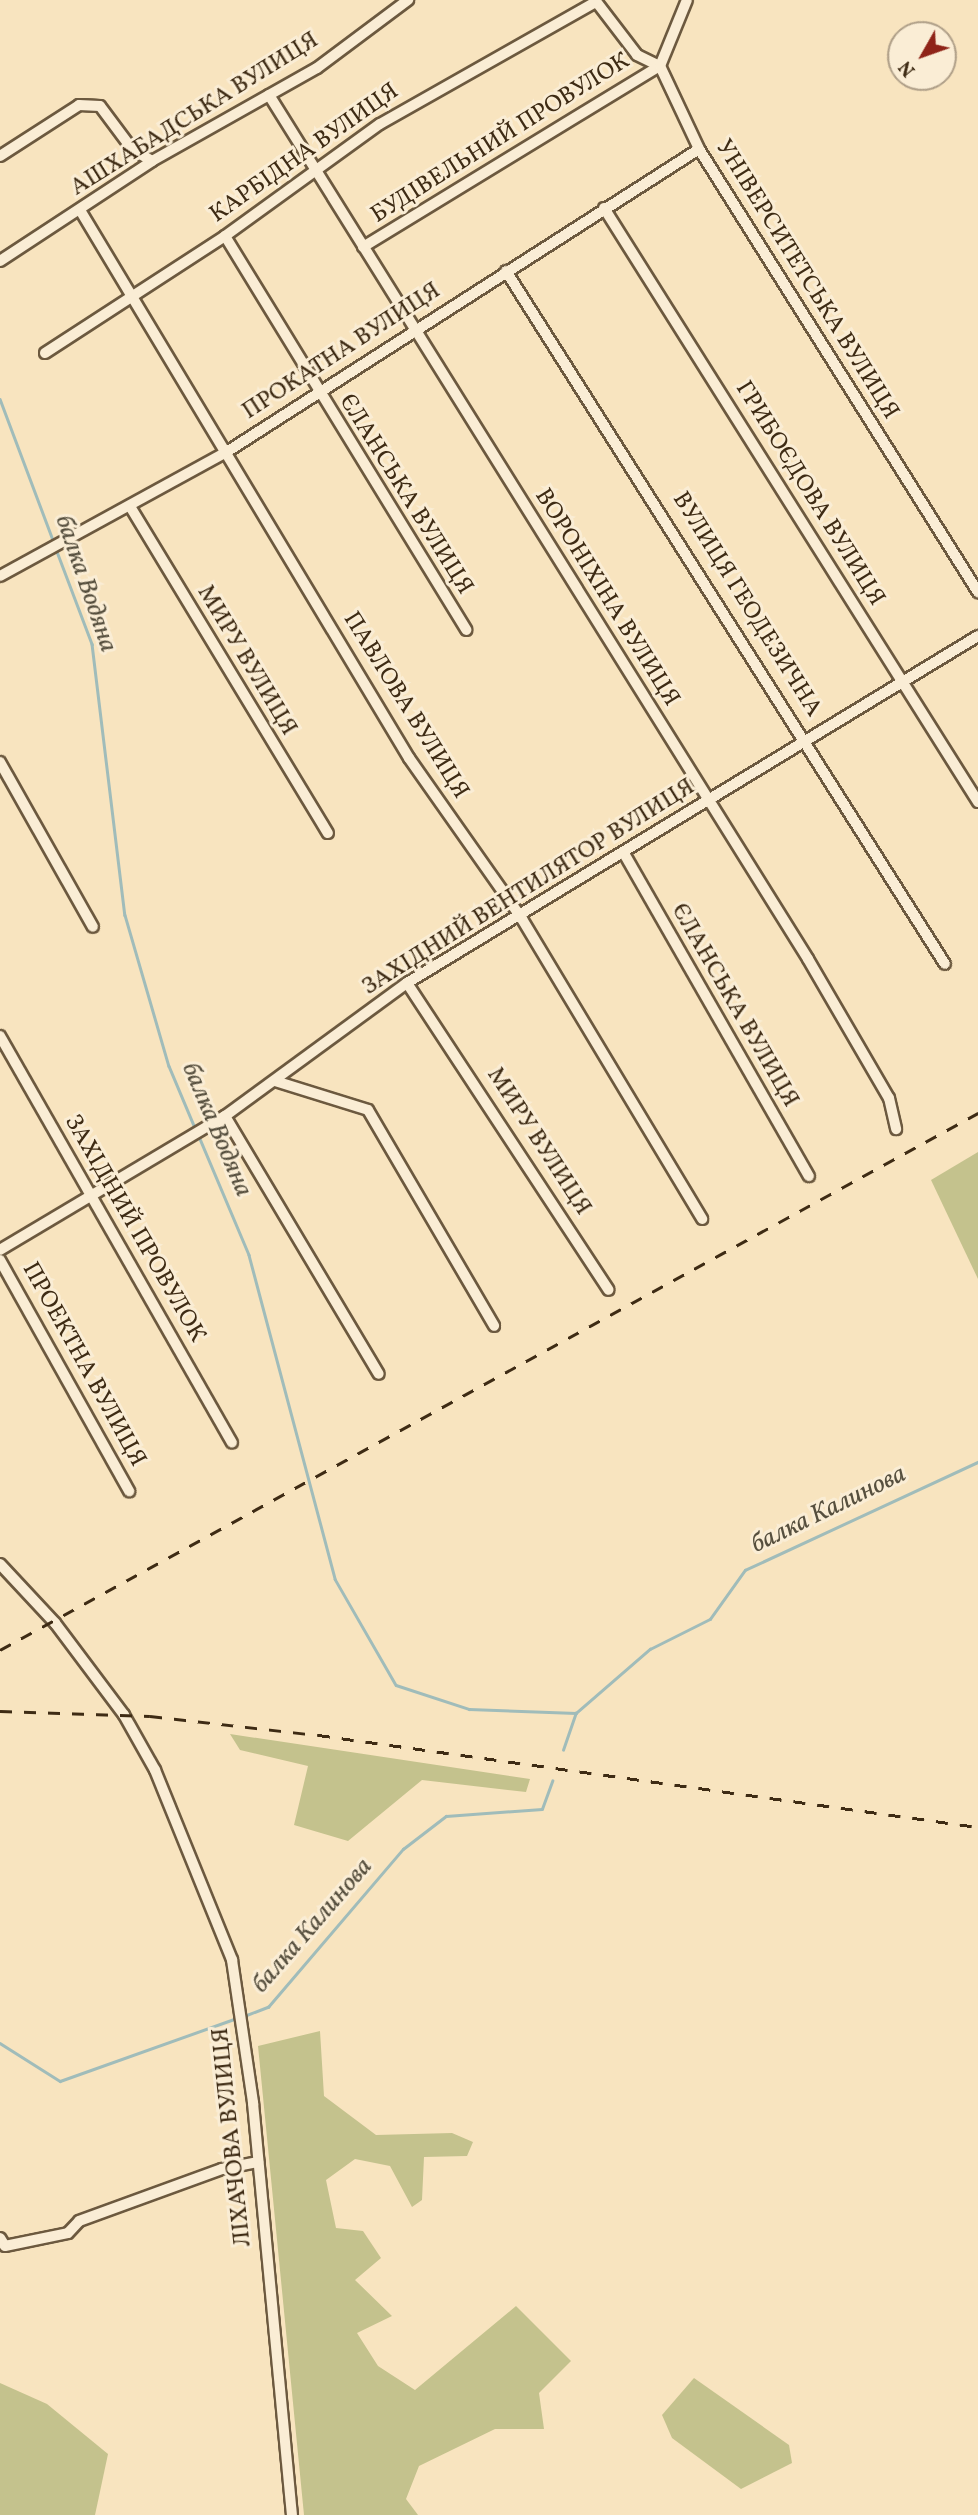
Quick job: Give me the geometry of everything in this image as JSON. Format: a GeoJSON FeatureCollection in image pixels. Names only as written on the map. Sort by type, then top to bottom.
{"type":"FeatureCollection","features":[{"type":"Feature","properties":{"kind":"street","name":"АШХАБАДСЬКА ВУЛИЦЯ"},"geometry":{"type":"LineString","coordinates":[[0,261],[152,161],[269,95],[408,0]]}},
{"type":"Feature","properties":{"kind":"street"},"geometry":{"type":"LineString","coordinates":[[596,1],[637,55],[660,66],[687,0]]}},
{"type":"Feature","properties":{"kind":"street","name":"КАРБІДНА ВУЛИЦЯ"},"geometry":{"type":"LineString","coordinates":[[45,354],[225,236],[315,169],[447,82],[596,1]]}},
{"type":"Feature","properties":{"kind":"street","name":"УНІВЕРСИТЕТСЬКА ВУЛИЦЯ"},"geometry":{"type":"LineString","coordinates":[[660,66],[699,149],[978,592]]}},
{"type":"Feature","properties":{"kind":"street","name":"БУДІВЕЛЬНИЙ ПРОВУЛОК"},"geometry":{"type":"LineString","coordinates":[[363,247],[660,66]]}},
{"type":"Feature","properties":{"kind":"street","name":"ВОРОНІХІНА ВУЛИЦЯ"},"geometry":{"type":"LineString","coordinates":[[269,95],[412,332],[710,801],[889,1098],[896,1129]]}},
{"type":"Feature","properties":{"kind":"street"},"geometry":{"type":"LineString","coordinates":[[0,156],[79,105],[100,106],[132,149],[152,161]]}},
{"type":"Feature","properties":{"kind":"street","name":"ПРОКАТНА ВУЛИЦЯ"},"geometry":{"type":"LineString","coordinates":[[0,576],[131,508],[225,453],[699,149]]}},
{"type":"Feature","properties":{"kind":"street","name":"ГРИБОЄДОВА ВУЛИЦЯ"},"geometry":{"type":"LineString","coordinates":[[604,208],[978,802]]}},
{"type":"Feature","properties":{"kind":"street","name":"ПАВЛОВА ВУЛИЦЯ"},"geometry":{"type":"LineString","coordinates":[[80,210],[409,758],[522,919],[702,1219]]}},
{"type":"Feature","properties":{"kind":"street","name":"ЄЛАНСЬКА ВУЛИЦЯ"},"geometry":{"type":"LineString","coordinates":[[225,236],[316,394],[466,630]]}},
{"type":"Feature","properties":{"kind":"street","name":"ВУЛИЦЯ ГЕОДЕЗИЧНА"},"geometry":{"type":"LineString","coordinates":[[506,271],[806,740],[945,964]]}},
{"type":"Feature","properties":{"kind":"street","name":"МИРУ ВУЛИЦЯ"},"geometry":{"type":"LineString","coordinates":[[131,508],[328,833]]}},
{"type":"Feature","properties":{"kind":"street","name":"ЗАХІДНИЙ ВЕНТИЛЯТОР ВУЛИЦЯ"},"geometry":{"type":"LineString","coordinates":[[0,1250],[225,1116],[407,984],[522,919],[806,740],[978,636]]}},
{"type":"Feature","properties":{"kind":"street"},"geometry":{"type":"LineString","coordinates":[[0,762],[93,927]]}},
{"type":"Feature","properties":{"kind":"street","name":"ЄЛАНСЬКА ВУЛИЦЯ"},"geometry":{"type":"LineString","coordinates":[[625,855],[809,1176]]}},
{"type":"Feature","properties":{"kind":"street","name":"МИРУ ВУЛИЦЯ"},"geometry":{"type":"LineString","coordinates":[[407,984],[609,1290]]}},
{"type":"Feature","properties":{"kind":"street","name":"ЗАХІДНИЙ ПРОВУЛОК"},"geometry":{"type":"LineString","coordinates":[[0,1036],[232,1442]]}},
{"type":"Feature","properties":{"kind":"street"},"geometry":{"type":"LineString","coordinates":[[275,1081],[368,1110],[494,1326]]}},
{"type":"Feature","properties":{"kind":"street"},"geometry":{"type":"LineString","coordinates":[[225,1116],[379,1374]]}},
{"type":"Feature","properties":{"kind":"street","name":"ПРОЕКТНА ВУЛИЦЯ"},"geometry":{"type":"LineString","coordinates":[[0,1260],[129,1491]]}},
{"type":"Feature","properties":{"kind":"street","name":"ЛІХАЧОВА ВУЛИЦЯ"},"geometry":{"type":"LineString","coordinates":[[0,1564],[55,1623],[124,1715],[155,1770],[232,1959],[258,2162],[292,2515]]}},
{"type":"Feature","properties":{"kind":"street"},"geometry":{"type":"LineString","coordinates":[[0,2238],[5,2246],[68,2233],[79,2221],[222,2169],[258,2162]]}},
{"type":"Feature","properties":{"kind":"shaded area"},"geometry":{"type":"Polygon","coordinates":[[[978,1152],[978,1279],[931,1180],[978,1152]]]}},
{"type":"Feature","properties":{"kind":"shaded area"},"geometry":{"type":"Polygon","coordinates":[[[230,1734],[530,1779],[526,1792],[422,1780],[348,1841],[294,1825],[308,1766],[240,1750],[230,1734]]]}},
{"type":"Feature","properties":{"kind":"shaded area"},"geometry":{"type":"Polygon","coordinates":[[[320,2031],[324,2096],[376,2135],[452,2133],[473,2142],[467,2156],[424,2157],[422,2200],[412,2207],[390,2166],[355,2159],[326,2180],[336,2228],[363,2231],[381,2258],[355,2280],[392,2316],[357,2333],[378,2366],[415,2390],[516,2306],[571,2361],[539,2393],[544,2429],[495,2429],[419,2466],[406,2499],[418,2515],[304,2515],[258,2046],[320,2031]]]}},
{"type":"Feature","properties":{"kind":"shaded area"},"geometry":{"type":"Polygon","coordinates":[[[694,2378],[789,2445],[792,2463],[741,2489],[672,2438],[662,2415],[694,2378]]]}},
{"type":"Feature","properties":{"kind":"shaded area"},"geometry":{"type":"Polygon","coordinates":[[[0,2383],[47,2404],[108,2454],[95,2515],[0,2515],[0,2383]]]}},
{"type":"Feature","properties":{"kind":"waterway","name":"балка Водяна"},"geometry":{"type":"LineString","coordinates":[[0,399],[54,543]]}},
{"type":"Feature","properties":{"kind":"waterway","name":"балка Водяна"},"geometry":{"type":"LineString","coordinates":[[56,549],[92,644],[125,915],[169,1066],[195,1128]]}},
{"type":"Feature","properties":{"kind":"waterway","name":"балка Водяна"},"geometry":{"type":"LineString","coordinates":[[198,1134],[249,1255],[335,1579],[396,1685],[469,1709],[576,1713]]}},
{"type":"Feature","properties":{"kind":"waterway","name":"балка Калинова"},"geometry":{"type":"LineString","coordinates":[[563,1750],[576,1713],[650,1649],[710,1619],[745,1570],[978,1462]]}},
{"type":"Feature","properties":{"kind":"waterway","name":"балка Калинова"},"geometry":{"type":"LineString","coordinates":[[244,2016],[268,2007],[403,1849],[446,1816],[542,1809],[552,1781]]}},
{"type":"Feature","properties":{"kind":"waterway","name":"балка Калинова"},"geometry":{"type":"LineString","coordinates":[[0,2043],[60,2081],[237,2018]]}},
{"type":"Feature","properties":{"kind":"railway"},"geometry":{"type":"LineString","coordinates":[[0,1650],[978,1113]]}},
{"type":"Feature","properties":{"kind":"railway"},"geometry":{"type":"LineString","coordinates":[[0,1711],[150,1716],[318,1735],[978,1827]]}}]}
